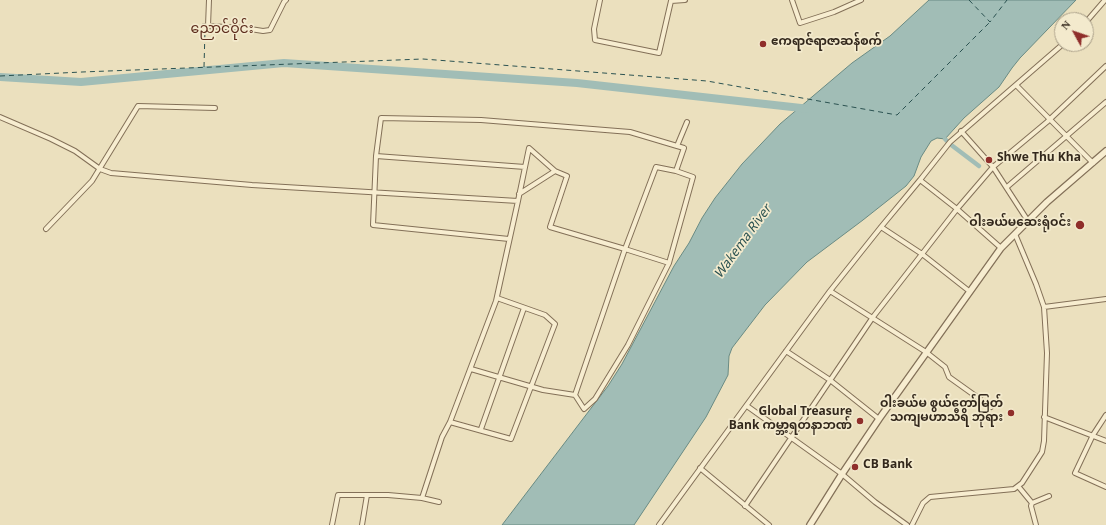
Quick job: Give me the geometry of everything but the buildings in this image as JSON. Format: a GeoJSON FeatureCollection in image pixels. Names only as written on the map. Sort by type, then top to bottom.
{"type":"FeatureCollection","features":[{"type":"Feature","properties":{"kind":"street"},"geometry":{"type":"LineString","coordinates":[[209,0],[206,28],[244,28],[263,31],[270,30],[286,0]]}},
{"type":"Feature","properties":{"kind":"street"},"geometry":{"type":"LineString","coordinates":[[600,0],[594,29],[595,40],[659,53],[671,1],[685,0]]}},
{"type":"Feature","properties":{"kind":"street"},"geometry":{"type":"LineString","coordinates":[[792,0],[800,23],[834,12],[861,0]]}},
{"type":"Feature","properties":{"kind":"street"},"geometry":{"type":"LineString","coordinates":[[1094,13],[1105,0]]}},
{"type":"Feature","properties":{"kind":"street"},"geometry":{"type":"LineString","coordinates":[[659,525],[830,291],[950,142],[1054,52]]}},
{"type":"Feature","properties":{"kind":"street"},"geometry":{"type":"LineString","coordinates":[[745,506],[873,317],[957,209],[993,167],[1050,118],[1106,66]]}},
{"type":"Feature","properties":{"kind":"street"},"geometry":{"type":"LineString","coordinates":[[1016,85],[1093,163]]}},
{"type":"Feature","properties":{"kind":"street"},"geometry":{"type":"LineString","coordinates":[[1007,187],[1106,102]]}},
{"type":"Feature","properties":{"kind":"street"},"geometry":{"type":"LineString","coordinates":[[46,229],[92,181],[138,106],[215,108]]}},
{"type":"Feature","properties":{"kind":"street"},"geometry":{"type":"LineString","coordinates":[[0,117],[75,151],[100,169],[111,173],[252,185],[518,201]]}},
{"type":"Feature","properties":{"kind":"street"},"geometry":{"type":"LineString","coordinates":[[509,239],[373,225],[376,156],[381,118],[481,120],[630,132],[684,148],[676,171]]}},
{"type":"Feature","properties":{"kind":"street"},"geometry":{"type":"LineString","coordinates":[[677,146],[687,122]]}},
{"type":"Feature","properties":{"kind":"street"},"geometry":{"type":"LineString","coordinates":[[961,131],[993,167],[1028,221]]}},
{"type":"Feature","properties":{"kind":"street"},"geometry":{"type":"LineString","coordinates":[[422,498],[442,437],[450,422],[471,369],[497,298],[529,148],[555,171],[568,176],[550,227],[669,263]]}},
{"type":"Feature","properties":{"kind":"street"},"geometry":{"type":"LineString","coordinates":[[810,525],[879,419],[1001,248],[1028,221],[1106,151]]}},
{"type":"Feature","properties":{"kind":"street"},"geometry":{"type":"LineString","coordinates":[[376,156],[525,167]]}},
{"type":"Feature","properties":{"kind":"street"},"geometry":{"type":"LineString","coordinates":[[471,369],[543,390],[575,395],[584,409],[595,399],[628,344],[669,263],[693,177],[676,171],[656,167],[625,249],[575,395]]}},
{"type":"Feature","properties":{"kind":"street"},"geometry":{"type":"LineString","coordinates":[[519,194],[555,171]]}},
{"type":"Feature","properties":{"kind":"street"},"geometry":{"type":"LineString","coordinates":[[920,180],[957,209],[1001,248]]}},
{"type":"Feature","properties":{"kind":"street"},"geometry":{"type":"LineString","coordinates":[[881,227],[922,254],[969,291]]}},
{"type":"Feature","properties":{"kind":"street"},"geometry":{"type":"LineString","coordinates":[[912,525],[923,503],[930,497],[1014,489],[1018,486],[1042,452],[1044,441],[1047,353],[1044,307],[1015,234]]}},
{"type":"Feature","properties":{"kind":"street"},"geometry":{"type":"LineString","coordinates":[[830,291],[926,352],[945,367],[949,377],[991,408]]}},
{"type":"Feature","properties":{"kind":"street"},"geometry":{"type":"LineString","coordinates":[[450,422],[511,439],[555,324],[545,315],[497,298]]}},
{"type":"Feature","properties":{"kind":"street"},"geometry":{"type":"LineString","coordinates":[[1044,307],[1106,298]]}},
{"type":"Feature","properties":{"kind":"street"},"geometry":{"type":"LineString","coordinates":[[481,430],[524,308]]}},
{"type":"Feature","properties":{"kind":"street"},"geometry":{"type":"LineString","coordinates":[[786,350],[830,380],[879,419]]}},
{"type":"Feature","properties":{"kind":"street"},"geometry":{"type":"LineString","coordinates":[[747,406],[791,439],[842,474],[875,502],[907,525]]}},
{"type":"Feature","properties":{"kind":"street"},"geometry":{"type":"LineString","coordinates":[[1106,415],[1093,435],[1075,473],[1106,488]]}},
{"type":"Feature","properties":{"kind":"street"},"geometry":{"type":"LineString","coordinates":[[1044,417],[1106,441]]}},
{"type":"Feature","properties":{"kind":"street"},"geometry":{"type":"LineString","coordinates":[[700,468],[769,525]]}},
{"type":"Feature","properties":{"kind":"street"},"geometry":{"type":"LineString","coordinates":[[1018,486],[1032,503],[1031,506],[1036,525]]}},
{"type":"Feature","properties":{"kind":"street"},"geometry":{"type":"LineString","coordinates":[[332,525],[338,495],[388,494],[422,498],[439,502]]}},
{"type":"Feature","properties":{"kind":"street"},"geometry":{"type":"LineString","coordinates":[[362,525],[367,495]]}},
{"type":"Feature","properties":{"kind":"street"},"geometry":{"type":"LineString","coordinates":[[1032,503],[1049,496]]}},
{"type":"Feature","properties":{"kind":"water","name":"Wakema River"},"geometry":{"type":"Polygon","coordinates":[[[929,0],[1076,0],[1064,12],[1054,12],[1054,23],[1020,58],[999,87],[964,118],[945,139],[937,138],[931,141],[921,157],[914,176],[906,186],[807,262],[765,305],[732,348],[729,356],[728,375],[706,417],[634,525],[502,525],[608,386],[622,364],[674,266],[715,198],[742,164],[780,124],[852,63],[890,36],[929,0]]]}},
{"type":"Feature","properties":{"kind":"waterway"},"geometry":{"type":"LineString","coordinates":[[0,77],[81,82],[284,63],[577,83],[810,109]]}},
{"type":"Feature","properties":{"kind":"waterway"},"geometry":{"type":"LineString","coordinates":[[945,139],[948,142]]}},
{"type":"Feature","properties":{"kind":"waterway"},"geometry":{"type":"LineString","coordinates":[[950,144],[979,166]]}},
{"type":"Feature","properties":{"kind":"ferry route"},"geometry":{"type":"LineString","coordinates":[[969,0],[990,22],[1007,0]]}},
{"type":"Feature","properties":{"kind":"ferry route"},"geometry":{"type":"LineString","coordinates":[[0,76],[423,59],[707,81],[897,115],[990,22]]}},
{"type":"Feature","properties":{"kind":"ferry route"},"geometry":{"type":"LineString","coordinates":[[204,67],[205,30]]}},
{"type":"Feature","properties":{"kind":"place","name":"ဧကရာဇ်ရာဇာဆန်စက်"},"geometry":{"type":"Point","coordinates":[763,44]}},
{"type":"Feature","properties":{"kind":"place","name":"Shwe Thu Kha"},"geometry":{"type":"Point","coordinates":[989,160]}},
{"type":"Feature","properties":{"kind":"place","name":"ဝါးခယ်မဆေးရုံဝင်း"},"geometry":{"type":"Point","coordinates":[1080,225]}},
{"type":"Feature","properties":{"kind":"place","name":"ဝါးခယ်မ စွယ်တော်မြတ် သကျမဟာသီရိ ဘုရား"},"geometry":{"type":"Point","coordinates":[1011,413]}},
{"type":"Feature","properties":{"kind":"place","name":"Global Treasure Bank ကမ္ဘာ့ရတနာဘဏ်"},"geometry":{"type":"Point","coordinates":[860,421]}},
{"type":"Feature","properties":{"kind":"place","name":"CB Bank"},"geometry":{"type":"Point","coordinates":[855,467]}},
{"type":"Feature","properties":{"kind":"district","name":"ညောင်ဝိုင်း"},"geometry":{"type":"Point","coordinates":[222,32]}}]}
